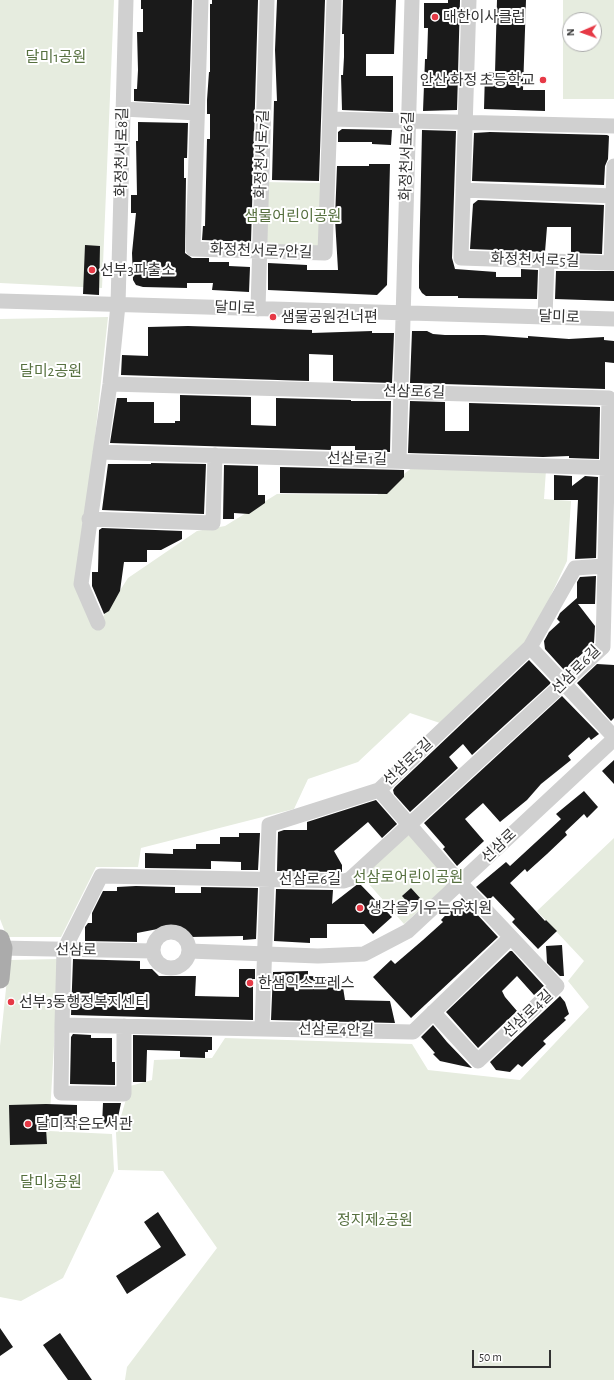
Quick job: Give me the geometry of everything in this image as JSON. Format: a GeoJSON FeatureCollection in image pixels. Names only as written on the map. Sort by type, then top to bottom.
{"type":"FeatureCollection","features":[{"type":"Feature","properties":{"kind":"main road"},"geometry":{"type":"LineString","coordinates":[[0,979],[1,945]]}},
{"type":"Feature","properties":{"kind":"street","name":"화정천서로8길"},"geometry":{"type":"LineString","coordinates":[[89,519],[110,384],[118,305],[126,0]]}},
{"type":"Feature","properties":{"kind":"street","name":"화정천서로7안길"},"geometry":{"type":"LineString","coordinates":[[201,0],[192,249],[325,253],[334,0]]}},
{"type":"Feature","properties":{"kind":"street","name":"화정천서로7길"},"geometry":{"type":"LineString","coordinates":[[258,309],[267,0]]}},
{"type":"Feature","properties":{"kind":"street","name":"화정천서로6길"},"geometry":{"type":"LineString","coordinates":[[399,460],[412,0]]}},
{"type":"Feature","properties":{"kind":"street","name":"화정천서로5길"},"geometry":{"type":"LineString","coordinates":[[469,0],[461,258],[611,263],[614,166]]}},
{"type":"Feature","properties":{"kind":"street"},"geometry":{"type":"LineString","coordinates":[[123,109],[197,113]]}},
{"type":"Feature","properties":{"kind":"street"},"geometry":{"type":"LineString","coordinates":[[330,119],[614,126]]}},
{"type":"Feature","properties":{"kind":"street"},"geometry":{"type":"LineString","coordinates":[[463,190],[613,196]]}},
{"type":"Feature","properties":{"kind":"street"},"geometry":{"type":"LineString","coordinates":[[545,317],[547,261]]}},
{"type":"Feature","properties":{"kind":"street","name":"달미로"},"geometry":{"type":"LineString","coordinates":[[0,301],[614,319]]}},
{"type":"Feature","properties":{"kind":"street","name":"선삼로6길"},"geometry":{"type":"LineString","coordinates":[[64,950],[101,876],[344,881],[350,879],[603,647],[605,566],[611,468],[609,398],[110,384]]}},
{"type":"Feature","properties":{"kind":"street","name":"선삼로1길"},"geometry":{"type":"LineString","coordinates":[[100,452],[399,460],[611,468]]}},
{"type":"Feature","properties":{"kind":"street"},"geometry":{"type":"LineString","coordinates":[[98,623],[81,584],[89,519],[213,523],[215,456]]}},
{"type":"Feature","properties":{"kind":"street","name":"선삼로5길"},"geometry":{"type":"LineString","coordinates":[[262,1029],[269,824],[378,790],[530,647],[575,568],[605,566]]}},
{"type":"Feature","properties":{"kind":"street"},"geometry":{"type":"LineString","coordinates":[[530,647],[614,738]]}},
{"type":"Feature","properties":{"kind":"street","name":"선삼로"},"geometry":{"type":"LineString","coordinates":[[189,951],[318,956],[364,954],[408,931],[614,738]]}},
{"type":"Feature","properties":{"kind":"street","name":"선삼로4길"},"geometry":{"type":"LineString","coordinates":[[378,790],[410,824],[460,883],[557,986],[478,1060],[433,1012]]}},
{"type":"Feature","properties":{"kind":"street"},"geometry":{"type":"LineString","coordinates":[[171,932],[182,936],[189,946],[189,951],[188,958],[180,966],[168,968],[157,962],[153,951],[156,940],[166,933],[171,932]]}},
{"type":"Feature","properties":{"kind":"street","name":"선삼로4안길"},"geometry":{"type":"LineString","coordinates":[[62,1025],[413,1032],[511,938]]}},
{"type":"Feature","properties":{"kind":"street","name":"선삼로"},"geometry":{"type":"LineString","coordinates":[[1,945],[64,950],[153,951]]}},
{"type":"Feature","properties":{"kind":"street"},"geometry":{"type":"LineString","coordinates":[[64,950],[61,1093],[124,1094],[124,1026]]}},
{"type":"Feature","properties":{"kind":"green space","name":"달미1공원"},"geometry":{"type":"Polygon","coordinates":[[[0,0],[114,0],[102,288],[0,283],[0,0]]]}},
{"type":"Feature","properties":{"kind":"green space"},"geometry":{"type":"Polygon","coordinates":[[[563,0],[614,0],[614,99],[563,99],[563,52],[602,52],[602,12],[563,12],[563,0]]]}},
{"type":"Feature","properties":{"kind":"green space","name":"샘물어린이공원"},"geometry":{"type":"Polygon","coordinates":[[[263,182],[325,183],[324,251],[261,250],[263,182]]]}},
{"type":"Feature","properties":{"kind":"green space","name":"달미2공원"},"geometry":{"type":"Polygon","coordinates":[[[108,317],[79,585],[97,626],[128,578],[197,531],[225,526],[277,494],[377,495],[413,467],[546,470],[544,499],[571,501],[567,561],[530,640],[443,724],[410,713],[358,762],[308,779],[294,809],[141,848],[138,867],[96,867],[61,937],[7,937],[0,919],[0,319],[108,317]]]}},
{"type":"Feature","properties":{"kind":"green space","name":"선삼로어린이공원"},"geometry":{"type":"Polygon","coordinates":[[[410,835],[454,879],[404,924],[361,875],[402,837],[410,835]]]}},
{"type":"Feature","properties":{"kind":"green space","name":"정지제2공원"},"geometry":{"type":"Polygon","coordinates":[[[614,838],[614,1380],[125,1380],[127,1367],[217,1248],[163,1171],[118,1170],[116,1133],[130,1086],[152,1080],[154,1060],[212,1058],[225,1038],[412,1044],[428,1070],[520,1080],[589,1007],[568,981],[584,961],[537,911],[614,838]]]}},
{"type":"Feature","properties":{"kind":"green space","name":"달미3공원"},"geometry":{"type":"Polygon","coordinates":[[[59,959],[49,1131],[112,1134],[114,1171],[63,1278],[21,1301],[0,1297],[0,1046],[9,960],[59,959]]]}},
{"type":"Feature","properties":{"kind":"building"},"geometry":{"type":"Polygon","coordinates":[[[141,0],[192,0],[189,104],[134,101],[134,89],[137,89],[138,70],[137,32],[143,32],[143,9],[141,9],[141,0]]]}},
{"type":"Feature","properties":{"kind":"building"},"geometry":{"type":"Polygon","coordinates":[[[212,0],[258,0],[251,242],[202,240],[203,226],[205,226],[207,139],[210,139],[210,114],[207,114],[207,100],[210,72],[210,4],[212,4],[212,0]]]}},
{"type":"Feature","properties":{"kind":"building"},"geometry":{"type":"Polygon","coordinates":[[[277,0],[325,0],[319,181],[272,180],[274,101],[277,101],[275,50],[277,0]]]}},
{"type":"Feature","properties":{"kind":"building"},"geometry":{"type":"Polygon","coordinates":[[[343,0],[396,0],[394,54],[366,54],[366,76],[393,76],[393,112],[342,110],[341,75],[343,75],[344,57],[344,34],[342,34],[343,0]]]}},
{"type":"Feature","properties":{"kind":"building"},"geometry":{"type":"Polygon","coordinates":[[[448,0],[460,0],[457,110],[423,111],[428,28],[424,28],[424,3],[448,3],[448,0]]]}},
{"type":"Feature","properties":{"kind":"building"},"geometry":{"type":"Polygon","coordinates":[[[497,0],[526,0],[523,90],[545,90],[545,111],[484,109],[485,72],[495,73],[497,0]]]}},
{"type":"Feature","properties":{"kind":"building"},"geometry":{"type":"Polygon","coordinates":[[[138,122],[188,123],[187,158],[184,158],[184,178],[186,178],[185,253],[192,258],[209,258],[209,262],[229,262],[229,266],[250,267],[249,292],[212,290],[213,283],[187,283],[187,288],[143,287],[136,285],[133,280],[132,253],[136,213],[131,213],[131,195],[137,195],[136,141],[138,141],[138,122]]]}},
{"type":"Feature","properties":{"kind":"building"},"geometry":{"type":"Polygon","coordinates":[[[342,129],[392,130],[391,145],[372,144],[372,142],[338,142],[338,132],[342,129]]]}},
{"type":"Feature","properties":{"kind":"building"},"geometry":{"type":"Polygon","coordinates":[[[422,130],[456,131],[452,258],[455,269],[496,272],[496,277],[521,277],[521,269],[538,270],[537,299],[458,298],[458,296],[426,296],[422,293],[419,288],[419,266],[422,130]]]}},
{"type":"Feature","properties":{"kind":"building"},"geometry":{"type":"Polygon","coordinates":[[[490,132],[607,135],[609,136],[608,159],[605,166],[604,185],[472,181],[474,133],[490,132]]]}},
{"type":"Feature","properties":{"kind":"building"},"geometry":{"type":"Polygon","coordinates":[[[369,164],[390,164],[387,285],[377,295],[268,290],[268,263],[307,265],[307,270],[338,270],[335,219],[337,166],[369,166],[369,164]]]}},
{"type":"Feature","properties":{"kind":"building"},"geometry":{"type":"Polygon","coordinates":[[[478,200],[604,205],[602,254],[571,253],[571,227],[547,227],[545,252],[470,249],[473,204],[478,200]]]}},
{"type":"Feature","properties":{"kind":"building","name":"선부3파출소"},"geometry":{"type":"Polygon","coordinates":[[[85,245],[100,246],[99,295],[83,294],[85,245]]]}},
{"type":"Feature","properties":{"kind":"building"},"geometry":{"type":"Polygon","coordinates":[[[556,271],[614,271],[614,301],[555,299],[556,271]]]}},
{"type":"Feature","properties":{"kind":"building"},"geometry":{"type":"Polygon","coordinates":[[[188,326],[312,330],[312,333],[372,331],[372,333],[394,333],[392,383],[333,381],[333,355],[309,354],[309,381],[121,375],[122,355],[148,356],[148,327],[188,326]]]}},
{"type":"Feature","properties":{"kind":"building"},"geometry":{"type":"Polygon","coordinates":[[[412,331],[427,331],[433,334],[445,335],[484,335],[528,338],[528,336],[569,339],[604,337],[604,340],[614,341],[614,363],[605,362],[605,389],[410,383],[412,331]]]}},
{"type":"Feature","properties":{"kind":"building"},"geometry":{"type":"Polygon","coordinates":[[[180,395],[251,397],[251,425],[276,426],[276,398],[391,401],[390,452],[381,452],[381,450],[355,450],[355,446],[331,446],[331,450],[110,443],[117,398],[127,398],[127,402],[154,402],[154,423],[175,423],[175,421],[180,421],[180,395]]]}},
{"type":"Feature","properties":{"kind":"building"},"geometry":{"type":"Polygon","coordinates":[[[410,401],[445,402],[445,431],[469,431],[469,403],[600,407],[599,459],[569,458],[569,456],[543,457],[408,453],[410,401]]]}},
{"type":"Feature","properties":{"kind":"building"},"geometry":{"type":"Polygon","coordinates":[[[108,464],[206,464],[204,514],[102,510],[108,464]]]}},
{"type":"Feature","properties":{"kind":"building"},"geometry":{"type":"Polygon","coordinates":[[[224,465],[258,466],[258,495],[265,495],[265,503],[249,514],[234,513],[234,519],[223,519],[224,465]]]}},
{"type":"Feature","properties":{"kind":"building"},"geometry":{"type":"Polygon","coordinates":[[[280,467],[404,470],[404,477],[387,494],[280,493],[280,467]]]}},
{"type":"Feature","properties":{"kind":"building"},"geometry":{"type":"Polygon","coordinates":[[[554,475],[572,476],[572,486],[585,476],[598,477],[596,558],[575,559],[578,500],[554,500],[554,475]]]}},
{"type":"Feature","properties":{"kind":"building"},"geometry":{"type":"Polygon","coordinates":[[[102,528],[182,531],[182,539],[161,550],[147,550],[147,562],[124,562],[120,591],[109,611],[104,614],[92,586],[92,572],[98,572],[99,530],[102,528]]]}},
{"type":"Feature","properties":{"kind":"building"},"geometry":{"type":"Polygon","coordinates":[[[596,576],[595,604],[578,604],[595,626],[594,643],[564,670],[545,649],[544,641],[549,632],[560,622],[557,619],[560,613],[577,598],[577,582],[580,577],[596,576]]]}},
{"type":"Feature","properties":{"kind":"building"},"geometry":{"type":"Polygon","coordinates":[[[529,660],[551,683],[472,755],[463,744],[449,757],[458,768],[410,812],[394,794],[393,790],[395,787],[529,660]]]}},
{"type":"Feature","properties":{"kind":"building"},"geometry":{"type":"Polygon","coordinates":[[[597,664],[614,665],[614,718],[611,721],[577,683],[597,664]]]}},
{"type":"Feature","properties":{"kind":"building"},"geometry":{"type":"Polygon","coordinates":[[[562,696],[599,734],[591,740],[589,737],[568,756],[571,760],[541,784],[527,800],[500,822],[483,803],[465,819],[484,841],[457,866],[443,849],[445,847],[424,823],[562,696]]]}},
{"type":"Feature","properties":{"kind":"building"},"geometry":{"type":"Polygon","coordinates":[[[614,760],[614,784],[602,771],[614,760]]]}},
{"type":"Feature","properties":{"kind":"building"},"geometry":{"type":"Polygon","coordinates":[[[584,791],[598,807],[587,818],[584,814],[565,832],[567,835],[547,854],[527,872],[525,869],[510,883],[545,921],[546,920],[557,931],[538,949],[512,922],[515,919],[493,896],[489,900],[476,887],[506,862],[510,866],[561,819],[556,814],[584,791]]]}},
{"type":"Feature","properties":{"kind":"building"},"geometry":{"type":"Polygon","coordinates":[[[376,800],[397,824],[382,838],[368,822],[334,851],[342,865],[342,872],[277,871],[278,832],[284,830],[307,830],[307,822],[376,800]]]}},
{"type":"Feature","properties":{"kind":"building"},"geometry":{"type":"Polygon","coordinates":[[[239,833],[260,833],[258,870],[241,870],[241,862],[211,861],[211,869],[145,868],[145,853],[173,854],[173,849],[196,849],[196,844],[220,844],[220,837],[239,837],[239,833]]]}},
{"type":"Feature","properties":{"kind":"building"},"geometry":{"type":"Polygon","coordinates":[[[359,883],[392,917],[373,934],[364,924],[327,924],[327,938],[310,938],[310,943],[274,941],[276,889],[333,890],[332,904],[359,883]]]}},
{"type":"Feature","properties":{"kind":"building"},"geometry":{"type":"Polygon","coordinates":[[[117,887],[175,887],[175,893],[201,893],[201,887],[258,888],[256,939],[243,940],[243,936],[190,937],[188,936],[188,933],[173,926],[137,933],[137,942],[85,941],[85,927],[88,923],[92,923],[92,913],[103,891],[117,891],[117,887]]]}},
{"type":"Feature","properties":{"kind":"building"},"geometry":{"type":"Polygon","coordinates":[[[411,888],[421,899],[412,907],[402,896],[411,888]]]}},
{"type":"Feature","properties":{"kind":"building"},"geometry":{"type":"Polygon","coordinates":[[[462,898],[498,937],[411,1018],[373,977],[391,960],[395,964],[423,940],[443,922],[441,920],[462,898]]]}},
{"type":"Feature","properties":{"kind":"building"},"geometry":{"type":"Polygon","coordinates":[[[562,945],[564,976],[560,976],[547,963],[546,946],[562,945]]]}},
{"type":"Feature","properties":{"kind":"building"},"geometry":{"type":"Polygon","coordinates":[[[510,951],[512,951],[544,986],[534,995],[517,976],[502,991],[517,1011],[478,1048],[446,1012],[510,951]]]}},
{"type":"Feature","properties":{"kind":"building"},"geometry":{"type":"Polygon","coordinates":[[[73,959],[140,961],[140,969],[152,969],[159,976],[196,976],[195,996],[239,997],[239,969],[255,969],[255,979],[253,979],[253,1020],[71,1015],[73,959]]]}},
{"type":"Feature","properties":{"kind":"building"},"geometry":{"type":"Polygon","coordinates":[[[308,971],[308,976],[328,977],[328,981],[342,981],[345,1000],[390,1001],[395,1023],[271,1020],[273,972],[308,971]]]}},
{"type":"Feature","properties":{"kind":"building"},"geometry":{"type":"Polygon","coordinates":[[[560,996],[565,1002],[569,1014],[564,1018],[566,1020],[543,1041],[546,1044],[522,1067],[518,1064],[510,1072],[496,1070],[490,1062],[560,996]]]}},
{"type":"Feature","properties":{"kind":"building"},"geometry":{"type":"Polygon","coordinates":[[[433,1025],[472,1068],[440,1061],[433,1054],[435,1053],[421,1037],[433,1025]]]}},
{"type":"Feature","properties":{"kind":"building"},"geometry":{"type":"Polygon","coordinates":[[[73,1034],[91,1035],[91,1038],[112,1038],[112,1062],[115,1062],[115,1085],[70,1084],[71,1037],[73,1034]]]}},
{"type":"Feature","properties":{"kind":"building"},"geometry":{"type":"Polygon","coordinates":[[[133,1035],[212,1037],[212,1050],[205,1052],[205,1058],[180,1057],[180,1051],[147,1050],[146,1082],[133,1082],[133,1035]]]}},
{"type":"Feature","properties":{"kind":"building"},"geometry":{"type":"Polygon","coordinates":[[[103,1103],[121,1103],[116,1127],[102,1126],[103,1103]]]}},
{"type":"Feature","properties":{"kind":"building","name":"달미작은도서관"},"geometry":{"type":"Polygon","coordinates":[[[9,1105],[77,1105],[77,1128],[46,1128],[47,1144],[10,1145],[9,1105]]]}},
{"type":"Feature","properties":{"kind":"building"},"geometry":{"type":"Polygon","coordinates":[[[158,1212],[186,1255],[127,1294],[116,1276],[161,1247],[144,1222],[158,1212]]]}},
{"type":"Feature","properties":{"kind":"building"},"geometry":{"type":"Polygon","coordinates":[[[0,1328],[13,1347],[0,1356],[0,1328]]]}},
{"type":"Feature","properties":{"kind":"building"},"geometry":{"type":"Polygon","coordinates":[[[60,1333],[92,1380],[68,1380],[43,1345],[60,1333]]]}},
{"type":"Feature","properties":{"kind":"place","name":"대한이사클럽"},"geometry":{"type":"Point","coordinates":[435,17]}},
{"type":"Feature","properties":{"kind":"place","name":"안산 화정 초등학교"},"geometry":{"type":"Point","coordinates":[543,80]}},
{"type":"Feature","properties":{"kind":"place","name":"선부3파출소"},"geometry":{"type":"Point","coordinates":[92,270]}},
{"type":"Feature","properties":{"kind":"place","name":"샘물공원건너편"},"geometry":{"type":"Point","coordinates":[273,317]}},
{"type":"Feature","properties":{"kind":"place","name":"생각을키우는유치원"},"geometry":{"type":"Point","coordinates":[360,908]}},
{"type":"Feature","properties":{"kind":"place","name":"한샘익스프레스"},"geometry":{"type":"Point","coordinates":[250,983]}},
{"type":"Feature","properties":{"kind":"place","name":"선부3동행정복지센터"},"geometry":{"type":"Point","coordinates":[11,1002]}},
{"type":"Feature","properties":{"kind":"place","name":"달미작은도서관"},"geometry":{"type":"Point","coordinates":[28,1124]}}]}
